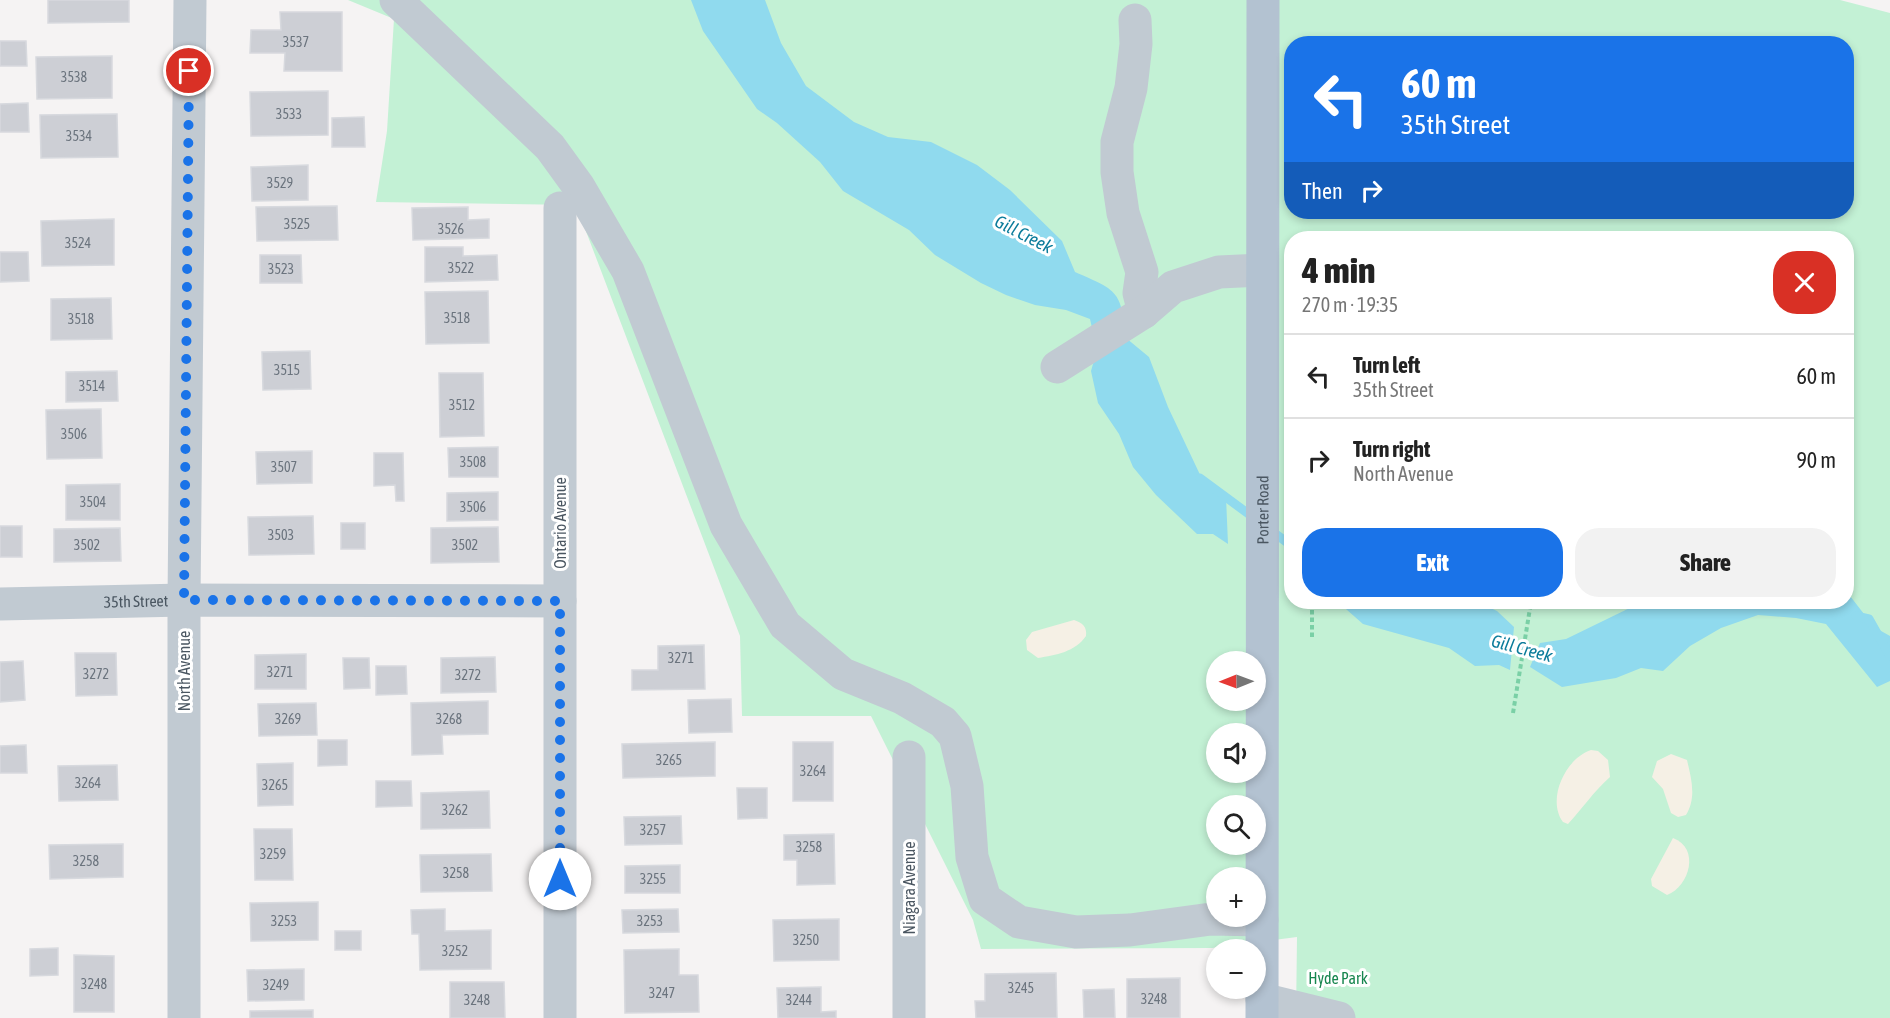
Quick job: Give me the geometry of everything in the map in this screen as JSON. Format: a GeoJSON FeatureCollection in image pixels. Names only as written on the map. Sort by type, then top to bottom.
{"type":"FeatureCollection","features":[{"type":"Feature","properties":{"kind":"main road","name":"Porter Road"},"geometry":{"type":"LineString","coordinates":[[1262,867],[1263,0]]}},
{"type":"Feature","properties":{"kind":"main road","name":"Porter Road"},"geometry":{"type":"LineString","coordinates":[[1262,927],[1262,1008]]}},
{"type":"Feature","properties":{"kind":"street","name":"North Avenue"},"geometry":{"type":"LineString","coordinates":[[184,1018],[184,600],[190,0]]}},
{"type":"Feature","properties":{"kind":"street"},"geometry":{"type":"LineString","coordinates":[[396,0],[550,147],[579,187],[628,271],[726,525],[785,625],[843,674],[902,698],[943,722],[955,736],[967,786],[972,857],[985,899],[1019,922],[1076,932],[1130,930],[1206,920]]}},
{"type":"Feature","properties":{"kind":"street"},"geometry":{"type":"LineString","coordinates":[[1135,20],[1136,44],[1131,88],[1116,142],[1117,172],[1123,213],[1142,272],[1139,293],[1144,312]]}},
{"type":"Feature","properties":{"kind":"street","name":"Ontario Avenue"},"geometry":{"type":"LineString","coordinates":[[560,208],[560,1018]]}},
{"type":"Feature","properties":{"kind":"street"},"geometry":{"type":"LineString","coordinates":[[1057,367],[1144,312],[1173,287],[1219,272],[1262,270]]}},
{"type":"Feature","properties":{"kind":"street","name":"35th Street"},"geometry":{"type":"LineString","coordinates":[[0,604],[184,600],[560,601]]}},
{"type":"Feature","properties":{"kind":"street","name":"Niagara Avenue"},"geometry":{"type":"LineString","coordinates":[[909,757],[909,1018]]}},
{"type":"Feature","properties":{"kind":"street"},"geometry":{"type":"LineString","coordinates":[[1262,1008],[1339,1018]]}},
{"type":"Feature","properties":{"kind":"path"},"geometry":{"type":"LineString","coordinates":[[1312,609],[1312,637]]}},
{"type":"Feature","properties":{"kind":"path"},"geometry":{"type":"LineString","coordinates":[[1513,713],[1530,609]]}},
{"type":"Feature","properties":{"kind":"green space","name":"Hyde Park"},"geometry":{"type":"Polygon","coordinates":[[[348,0],[1840,0],[1890,13],[1890,1018],[1296,1018],[1297,937],[1266,941],[1266,939],[1206,939],[1206,948],[981,949],[973,920],[871,716],[742,716],[740,636],[576,205],[376,202],[387,131],[394,19],[348,0]]]}},
{"type":"Feature","properties":{"kind":"sand"},"geometry":{"type":"Polygon","coordinates":[[[1074,620],[1080,622],[1086,630],[1086,636],[1076,646],[1058,654],[1038,658],[1027,650],[1026,640],[1032,632],[1074,620]]]}},
{"type":"Feature","properties":{"kind":"sand"},"geometry":{"type":"Polygon","coordinates":[[[1591,750],[1598,751],[1608,760],[1610,777],[1568,824],[1563,822],[1558,813],[1558,791],[1561,780],[1574,761],[1591,750]]]}},
{"type":"Feature","properties":{"kind":"sand"},"geometry":{"type":"Polygon","coordinates":[[[1671,754],[1687,760],[1692,788],[1691,801],[1686,815],[1678,817],[1671,813],[1663,789],[1652,777],[1657,761],[1671,754]]]}},
{"type":"Feature","properties":{"kind":"sand"},"geometry":{"type":"Polygon","coordinates":[[[1673,838],[1687,850],[1689,867],[1681,884],[1667,895],[1652,886],[1651,879],[1673,838]]]}},
{"type":"Feature","properties":{"kind":"water"},"geometry":{"type":"Polygon","coordinates":[[[691,0],[765,0],[781,43],[806,86],[854,122],[888,137],[931,142],[977,165],[1010,190],[1062,241],[1075,272],[1115,294],[1122,310],[1126,338],[1149,357],[1168,407],[1203,481],[1226,497],[1228,544],[1213,534],[1197,534],[1156,495],[1133,467],[1119,434],[1098,403],[1091,371],[1097,350],[1090,319],[1066,310],[1035,305],[981,283],[935,255],[909,230],[843,191],[820,162],[777,123],[757,109],[703,31],[691,0]]]}},
{"type":"Feature","properties":{"kind":"water"},"geometry":{"type":"Polygon","coordinates":[[[1854,601],[1874,627],[1890,636],[1890,681],[1877,687],[1826,624],[1796,618],[1758,615],[1721,628],[1690,646],[1663,671],[1641,668],[1616,678],[1562,687],[1530,667],[1540,643],[1566,639],[1628,609],[1854,609],[1854,601]]]}},
{"type":"Feature","properties":{"kind":"water"},"geometry":{"type":"Polygon","coordinates":[[[1346,609],[1493,609],[1514,627],[1510,670],[1499,665],[1475,666],[1449,648],[1363,624],[1346,609]]]}},
{"type":"Feature","properties":{"kind":"building"},"geometry":{"type":"Polygon","coordinates":[[[48,0],[129,0],[129,22],[48,23],[48,0]]]}},
{"type":"Feature","properties":{"kind":"building"},"geometry":{"type":"Polygon","coordinates":[[[280,12],[342,12],[342,71],[284,71],[285,53],[250,53],[251,30],[281,30],[280,12]]]}},
{"type":"Feature","properties":{"kind":"building"},"geometry":{"type":"Polygon","coordinates":[[[0,41],[26,41],[27,66],[0,66],[0,41]]]}},
{"type":"Feature","properties":{"kind":"building"},"geometry":{"type":"Polygon","coordinates":[[[112,56],[112,98],[37,99],[36,57],[112,56]]]}},
{"type":"Feature","properties":{"kind":"building"},"geometry":{"type":"Polygon","coordinates":[[[328,91],[328,135],[251,136],[250,92],[328,91]]]}},
{"type":"Feature","properties":{"kind":"building"},"geometry":{"type":"Polygon","coordinates":[[[28,103],[29,132],[0,132],[0,104],[28,103]]]}},
{"type":"Feature","properties":{"kind":"building"},"geometry":{"type":"Polygon","coordinates":[[[117,114],[118,157],[41,158],[40,115],[117,114]]]}},
{"type":"Feature","properties":{"kind":"building"},"geometry":{"type":"Polygon","coordinates":[[[364,117],[365,147],[332,147],[332,118],[364,117]]]}},
{"type":"Feature","properties":{"kind":"building"},"geometry":{"type":"Polygon","coordinates":[[[308,165],[308,200],[252,201],[251,167],[308,165]]]}},
{"type":"Feature","properties":{"kind":"building"},"geometry":{"type":"Polygon","coordinates":[[[337,206],[338,240],[257,241],[256,207],[337,206]]]}},
{"type":"Feature","properties":{"kind":"building"},"geometry":{"type":"Polygon","coordinates":[[[468,207],[468,220],[489,219],[489,238],[413,240],[412,208],[468,207]]]}},
{"type":"Feature","properties":{"kind":"building"},"geometry":{"type":"Polygon","coordinates":[[[114,219],[114,265],[42,266],[41,221],[114,219]]]}},
{"type":"Feature","properties":{"kind":"building"},"geometry":{"type":"Polygon","coordinates":[[[425,247],[463,247],[463,256],[497,255],[498,280],[425,282],[425,247]]]}},
{"type":"Feature","properties":{"kind":"building"},"geometry":{"type":"Polygon","coordinates":[[[0,252],[28,252],[29,281],[0,282],[0,252]]]}},
{"type":"Feature","properties":{"kind":"building"},"geometry":{"type":"Polygon","coordinates":[[[260,255],[301,255],[302,283],[260,283],[260,255]]]}},
{"type":"Feature","properties":{"kind":"building"},"geometry":{"type":"Polygon","coordinates":[[[488,291],[489,343],[426,344],[425,292],[488,291]]]}},
{"type":"Feature","properties":{"kind":"building"},"geometry":{"type":"Polygon","coordinates":[[[111,298],[112,339],[51,340],[51,299],[111,298]]]}},
{"type":"Feature","properties":{"kind":"building"},"geometry":{"type":"Polygon","coordinates":[[[310,351],[311,389],[263,390],[262,352],[310,351]]]}},
{"type":"Feature","properties":{"kind":"building"},"geometry":{"type":"Polygon","coordinates":[[[117,371],[118,401],[66,402],[66,372],[117,371]]]}},
{"type":"Feature","properties":{"kind":"building"},"geometry":{"type":"Polygon","coordinates":[[[439,373],[483,373],[484,436],[440,437],[439,373]]]}},
{"type":"Feature","properties":{"kind":"building"},"geometry":{"type":"Polygon","coordinates":[[[101,409],[102,458],[47,459],[46,410],[101,409]]]}},
{"type":"Feature","properties":{"kind":"building"},"geometry":{"type":"Polygon","coordinates":[[[498,447],[498,477],[449,477],[448,448],[498,447]]]}},
{"type":"Feature","properties":{"kind":"building"},"geometry":{"type":"Polygon","coordinates":[[[312,451],[312,483],[257,484],[256,452],[312,451]]]}},
{"type":"Feature","properties":{"kind":"building"},"geometry":{"type":"Polygon","coordinates":[[[374,453],[403,453],[404,501],[396,501],[395,485],[374,486],[374,453]]]}},
{"type":"Feature","properties":{"kind":"building"},"geometry":{"type":"Polygon","coordinates":[[[120,484],[120,520],[66,520],[66,485],[120,484]]]}},
{"type":"Feature","properties":{"kind":"building"},"geometry":{"type":"Polygon","coordinates":[[[498,492],[498,520],[447,521],[447,493],[498,492]]]}},
{"type":"Feature","properties":{"kind":"building"},"geometry":{"type":"Polygon","coordinates":[[[313,516],[314,554],[249,555],[248,517],[313,516]]]}},
{"type":"Feature","properties":{"kind":"building"},"geometry":{"type":"Polygon","coordinates":[[[341,523],[365,523],[365,549],[341,549],[341,523]]]}},
{"type":"Feature","properties":{"kind":"building"},"geometry":{"type":"Polygon","coordinates":[[[0,526],[22,526],[22,557],[0,557],[0,526]]]}},
{"type":"Feature","properties":{"kind":"building"},"geometry":{"type":"Polygon","coordinates":[[[498,527],[499,562],[431,563],[431,528],[498,527]]]}},
{"type":"Feature","properties":{"kind":"building"},"geometry":{"type":"Polygon","coordinates":[[[120,528],[121,561],[54,562],[54,529],[120,528]]]}},
{"type":"Feature","properties":{"kind":"building"},"geometry":{"type":"Polygon","coordinates":[[[704,645],[705,689],[632,690],[632,670],[658,670],[658,646],[704,645]]]}},
{"type":"Feature","properties":{"kind":"building"},"geometry":{"type":"Polygon","coordinates":[[[75,653],[116,653],[117,695],[76,696],[75,653]]]}},
{"type":"Feature","properties":{"kind":"building"},"geometry":{"type":"Polygon","coordinates":[[[306,654],[306,689],[255,689],[255,655],[306,654]]]}},
{"type":"Feature","properties":{"kind":"building"},"geometry":{"type":"Polygon","coordinates":[[[495,657],[496,692],[441,693],[441,658],[495,657]]]}},
{"type":"Feature","properties":{"kind":"building"},"geometry":{"type":"Polygon","coordinates":[[[343,658],[369,658],[370,688],[344,689],[343,658]]]}},
{"type":"Feature","properties":{"kind":"building"},"geometry":{"type":"Polygon","coordinates":[[[23,661],[25,700],[0,702],[0,662],[23,661]]]}},
{"type":"Feature","properties":{"kind":"building"},"geometry":{"type":"Polygon","coordinates":[[[376,666],[406,666],[407,694],[376,695],[376,666]]]}},
{"type":"Feature","properties":{"kind":"building"},"geometry":{"type":"Polygon","coordinates":[[[731,699],[732,732],[689,733],[688,700],[731,699]]]}},
{"type":"Feature","properties":{"kind":"building"},"geometry":{"type":"Polygon","coordinates":[[[488,701],[488,734],[442,735],[443,754],[412,755],[411,703],[488,701]]]}},
{"type":"Feature","properties":{"kind":"building"},"geometry":{"type":"Polygon","coordinates":[[[316,703],[317,735],[259,736],[258,704],[316,703]]]}},
{"type":"Feature","properties":{"kind":"building"},"geometry":{"type":"Polygon","coordinates":[[[318,740],[347,740],[347,765],[318,766],[318,740]]]}},
{"type":"Feature","properties":{"kind":"building"},"geometry":{"type":"Polygon","coordinates":[[[715,742],[715,776],[623,778],[622,744],[715,742]]]}},
{"type":"Feature","properties":{"kind":"building"},"geometry":{"type":"Polygon","coordinates":[[[793,742],[833,742],[833,801],[793,801],[793,742]]]}},
{"type":"Feature","properties":{"kind":"building"},"geometry":{"type":"Polygon","coordinates":[[[26,745],[27,773],[0,773],[0,746],[26,745]]]}},
{"type":"Feature","properties":{"kind":"building"},"geometry":{"type":"Polygon","coordinates":[[[293,763],[293,805],[258,806],[257,764],[293,763]]]}},
{"type":"Feature","properties":{"kind":"building"},"geometry":{"type":"Polygon","coordinates":[[[117,765],[118,800],[59,801],[58,766],[117,765]]]}},
{"type":"Feature","properties":{"kind":"building"},"geometry":{"type":"Polygon","coordinates":[[[376,781],[411,781],[412,806],[376,807],[376,781]]]}},
{"type":"Feature","properties":{"kind":"building"},"geometry":{"type":"Polygon","coordinates":[[[737,788],[767,788],[767,818],[738,819],[737,788]]]}},
{"type":"Feature","properties":{"kind":"building"},"geometry":{"type":"Polygon","coordinates":[[[489,791],[490,828],[421,829],[421,793],[489,791]]]}},
{"type":"Feature","properties":{"kind":"building"},"geometry":{"type":"Polygon","coordinates":[[[681,816],[682,844],[625,845],[624,817],[681,816]]]}},
{"type":"Feature","properties":{"kind":"building"},"geometry":{"type":"Polygon","coordinates":[[[254,829],[292,829],[293,880],[255,880],[254,829]]]}},
{"type":"Feature","properties":{"kind":"building"},"geometry":{"type":"Polygon","coordinates":[[[834,834],[835,884],[797,885],[797,860],[784,860],[784,835],[834,834]]]}},
{"type":"Feature","properties":{"kind":"building"},"geometry":{"type":"Polygon","coordinates":[[[123,844],[123,877],[50,879],[49,845],[123,844]]]}},
{"type":"Feature","properties":{"kind":"building"},"geometry":{"type":"Polygon","coordinates":[[[491,854],[492,891],[421,892],[420,855],[491,854]]]}},
{"type":"Feature","properties":{"kind":"building"},"geometry":{"type":"Polygon","coordinates":[[[680,865],[680,893],[625,893],[625,866],[680,865]]]}},
{"type":"Feature","properties":{"kind":"building"},"geometry":{"type":"Polygon","coordinates":[[[318,902],[318,940],[251,941],[250,903],[318,902]]]}},
{"type":"Feature","properties":{"kind":"building"},"geometry":{"type":"Polygon","coordinates":[[[445,909],[445,931],[491,930],[491,969],[420,970],[419,934],[412,934],[411,910],[445,909]]]}},
{"type":"Feature","properties":{"kind":"building"},"geometry":{"type":"Polygon","coordinates":[[[678,909],[679,932],[623,933],[622,910],[678,909]]]}},
{"type":"Feature","properties":{"kind":"building"},"geometry":{"type":"Polygon","coordinates":[[[839,919],[839,960],[774,961],[773,920],[839,919]]]}},
{"type":"Feature","properties":{"kind":"building"},"geometry":{"type":"Polygon","coordinates":[[[335,931],[361,931],[361,950],[335,950],[335,931]]]}},
{"type":"Feature","properties":{"kind":"building"},"geometry":{"type":"Polygon","coordinates":[[[58,948],[58,975],[30,976],[30,949],[58,948]]]}},
{"type":"Feature","properties":{"kind":"building"},"geometry":{"type":"Polygon","coordinates":[[[679,949],[679,975],[698,975],[699,1012],[625,1013],[624,950],[679,949]]]}},
{"type":"Feature","properties":{"kind":"building"},"geometry":{"type":"Polygon","coordinates":[[[74,955],[114,956],[114,1012],[74,1012],[74,955]]]}},
{"type":"Feature","properties":{"kind":"building"},"geometry":{"type":"Polygon","coordinates":[[[304,969],[304,1000],[248,1001],[247,970],[304,969]]]}},
{"type":"Feature","properties":{"kind":"building"},"geometry":{"type":"Polygon","coordinates":[[[1056,973],[1057,1018],[976,1018],[975,1001],[985,1001],[985,974],[1056,973]]]}},
{"type":"Feature","properties":{"kind":"building"},"geometry":{"type":"Polygon","coordinates":[[[1180,978],[1180,1018],[1127,1018],[1127,979],[1180,978]]]}},
{"type":"Feature","properties":{"kind":"building"},"geometry":{"type":"Polygon","coordinates":[[[450,982],[504,982],[505,1018],[450,1018],[450,982]]]}},
{"type":"Feature","properties":{"kind":"building"},"geometry":{"type":"Polygon","coordinates":[[[821,987],[821,1012],[836,1011],[836,1018],[778,1018],[777,988],[821,987]]]}},
{"type":"Feature","properties":{"kind":"building"},"geometry":{"type":"Polygon","coordinates":[[[1114,989],[1115,1018],[1084,1018],[1083,990],[1114,989]]]}},
{"type":"Feature","properties":{"kind":"building"},"geometry":{"type":"Polygon","coordinates":[[[313,1010],[313,1018],[250,1018],[250,1011],[313,1010]]]}},
{"type":"Feature","properties":{"kind":"waterway","name":"Gill Creek"},"geometry":{"type":"LineString","coordinates":[[1200,478],[1254,518]]}},
{"type":"Feature","properties":{"kind":"waterway","name":"Gill Creek"},"geometry":{"type":"LineString","coordinates":[[1270,530],[1284,540]]}},
{"type":"Feature","properties":{"kind":"waterway","name":"Gill Creek"},"geometry":{"type":"LineString","coordinates":[[1856,616],[1869,619],[1890,656]]}},
{"type":"Feature","properties":{"kind":"waterway","name":"Gill Creek"},"geometry":{"type":"LineString","coordinates":[[1505,644],[1546,655]]}},
{"type":"Feature","properties":{"kind":"route"},"geometry":{"type":"LineString","coordinates":[[189,71],[184,600],[560,601],[560,879]]}}]}
